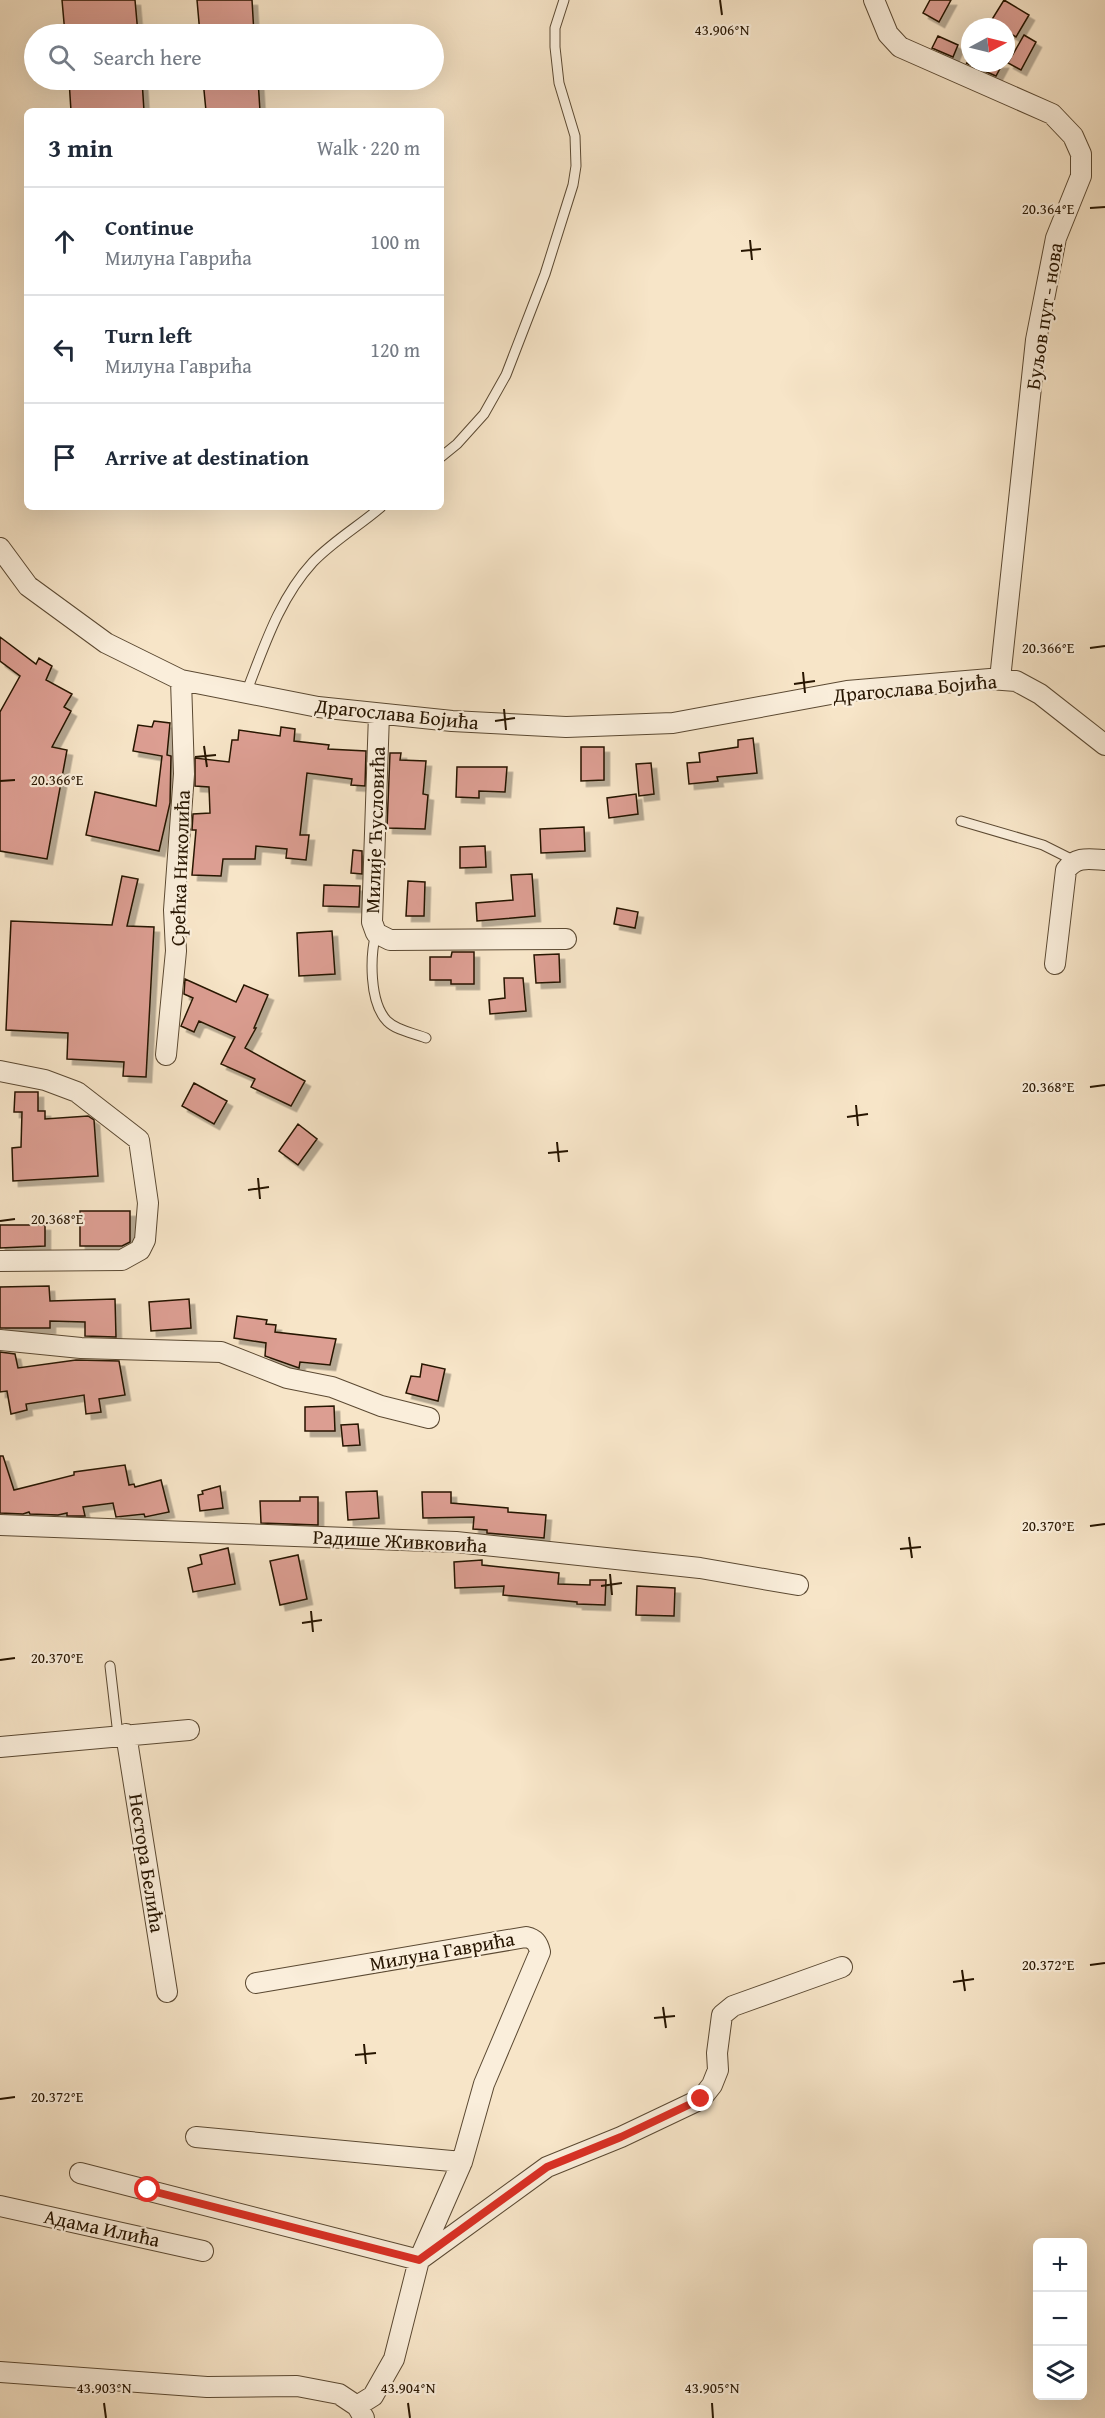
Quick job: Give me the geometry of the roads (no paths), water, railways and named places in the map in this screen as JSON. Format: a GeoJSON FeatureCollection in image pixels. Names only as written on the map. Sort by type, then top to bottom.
{"type":"FeatureCollection","features":[{"type":"Feature","properties":{"kind":"street","name":"Буљов пут - нова"},"geometry":{"type":"LineString","coordinates":[[874,0],[888,34],[900,47],[1052,114],[1073,136],[1081,154],[1081,176],[1056,238],[1036,340],[1000,680]]}},
{"type":"Feature","properties":{"kind":"street","name":"Драгослава Бојића"},"geometry":{"type":"LineString","coordinates":[[0,548],[27,586],[106,643],[181,680],[318,707],[452,721],[566,727],[673,723],[847,691],[1000,680],[1016,681],[1040,694],[1105,745]]}},
{"type":"Feature","properties":{"kind":"street","name":"Срећка Николића"},"geometry":{"type":"LineString","coordinates":[[166,1055],[177,951],[174,910],[184,774],[181,680]]}},
{"type":"Feature","properties":{"kind":"street","name":"Милије Ћусловића"},"geometry":{"type":"LineString","coordinates":[[379,714],[372,922],[376,933],[390,939],[566,939]]}},
{"type":"Feature","properties":{"kind":"street"},"geometry":{"type":"LineString","coordinates":[[1055,964],[1064,876],[1075,861],[1105,860]]}},
{"type":"Feature","properties":{"kind":"street"},"geometry":{"type":"LineString","coordinates":[[0,1071],[45,1080],[77,1092],[139,1140],[148,1203],[145,1240],[140,1250],[122,1260],[0,1261]]}},
{"type":"Feature","properties":{"kind":"street"},"geometry":{"type":"LineString","coordinates":[[0,1340],[81,1348],[221,1352],[287,1378],[332,1387],[381,1406],[429,1418]]}},
{"type":"Feature","properties":{"kind":"street","name":"Радише Живковића"},"geometry":{"type":"LineString","coordinates":[[0,1525],[456,1542],[700,1568],[798,1585]]}},
{"type":"Feature","properties":{"kind":"street"},"geometry":{"type":"LineString","coordinates":[[0,1747],[189,1730]]}},
{"type":"Feature","properties":{"kind":"street","name":"Нестора Белића"},"geometry":{"type":"LineString","coordinates":[[122,1735],[167,1992]]}},
{"type":"Feature","properties":{"kind":"street","name":"Милуна Гаврића"},"geometry":{"type":"LineString","coordinates":[[256,1983],[526,1937],[538,1944],[540,1952],[484,2084],[462,2162],[419,2260],[394,2359],[361,2412]]}},
{"type":"Feature","properties":{"kind":"street"},"geometry":{"type":"LineString","coordinates":[[80,2173],[419,2260],[547,2167],[621,2137],[701,2099],[712,2085],[718,2070],[717,2053],[722,2015],[733,2006],[842,1967]]}},
{"type":"Feature","properties":{"kind":"street"},"geometry":{"type":"LineString","coordinates":[[196,2137],[462,2162]]}},
{"type":"Feature","properties":{"kind":"street","name":"Адама Илића"},"geometry":{"type":"LineString","coordinates":[[0,2206],[203,2251]]}},
{"type":"Feature","properties":{"kind":"street"},"geometry":{"type":"LineString","coordinates":[[0,2372],[207,2387],[297,2386],[339,2394],[361,2412]]}},
{"type":"Feature","properties":{"kind":"lane"},"geometry":{"type":"LineString","coordinates":[[444,455],[457,444],[484,414],[506,375],[545,274],[573,184],[576,166],[574,136],[559,83],[555,47],[555,28],[564,0]]}},
{"type":"Feature","properties":{"kind":"lane"},"geometry":{"type":"LineString","coordinates":[[246,693],[279,612],[302,576],[329,548],[377,510]]}},
{"type":"Feature","properties":{"kind":"lane"},"geometry":{"type":"LineString","coordinates":[[961,821],[1043,844],[1075,861]]}},
{"type":"Feature","properties":{"kind":"lane"},"geometry":{"type":"LineString","coordinates":[[376,933],[372,949],[373,977],[382,1014],[398,1028],[426,1038]]}},
{"type":"Feature","properties":{"kind":"lane"},"geometry":{"type":"LineString","coordinates":[[110,1666],[122,1735]]}}]}
